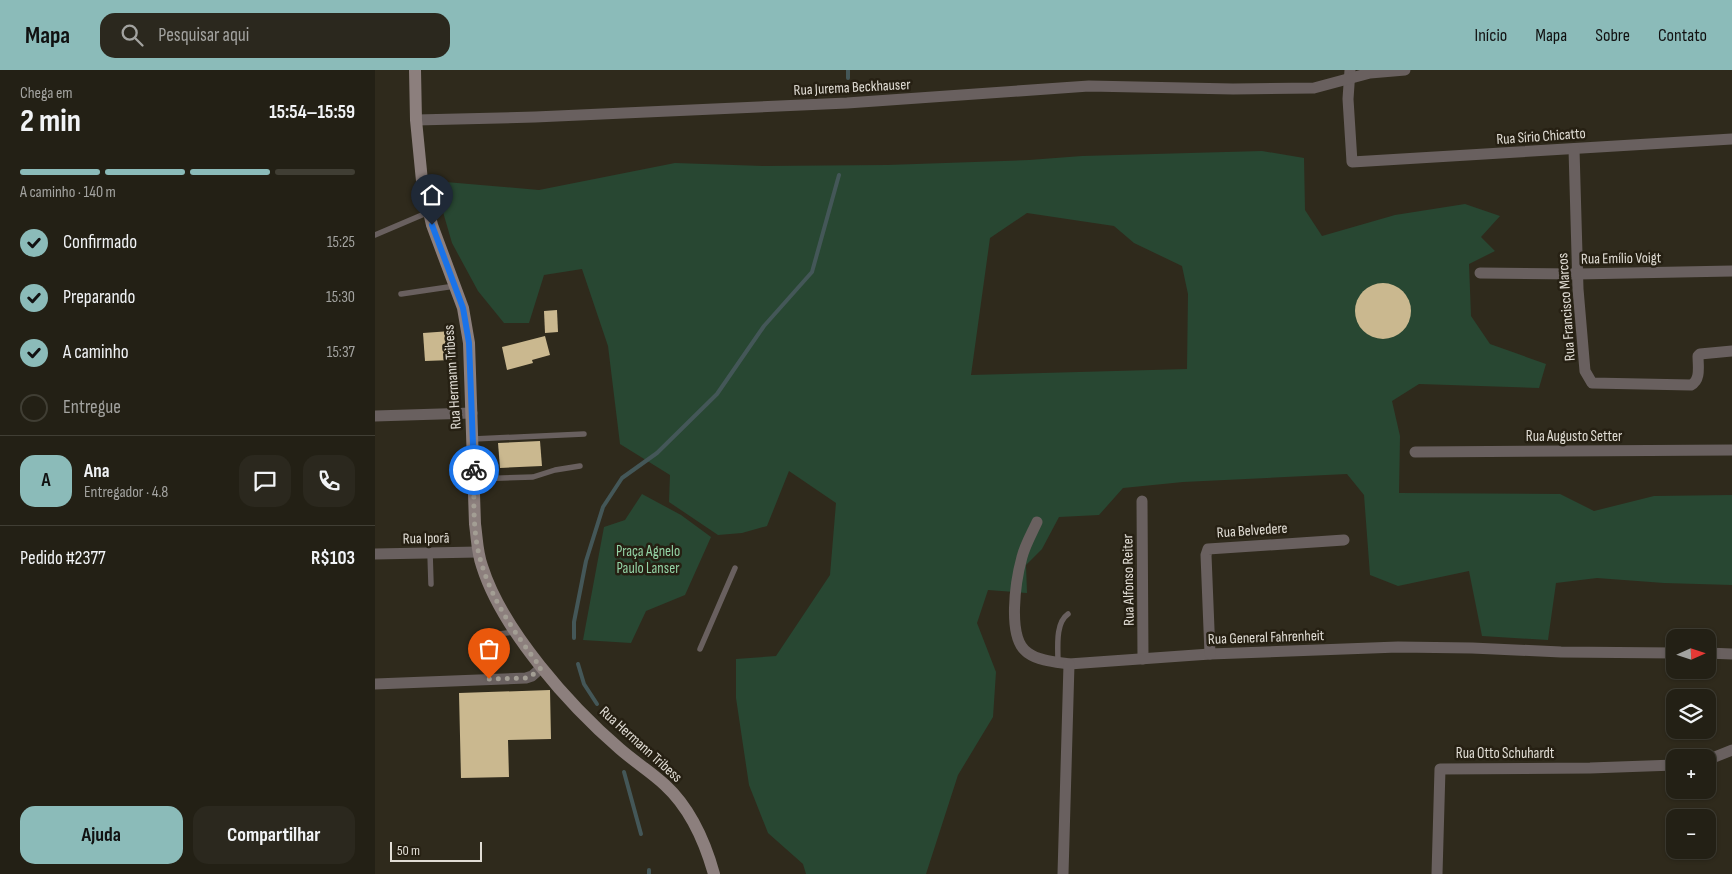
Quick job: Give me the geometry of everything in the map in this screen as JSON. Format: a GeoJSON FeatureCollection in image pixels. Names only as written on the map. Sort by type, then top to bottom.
{"type":"FeatureCollection","features":[{"type":"Feature","properties":{"kind":"main road","name":"Rua Hermann Tribess"},"geometry":{"type":"LineString","coordinates":[[415,70],[416,120],[422,181],[432,225],[463,308],[469,343],[478,552],[482,566],[491,590],[516,632],[541,668],[599,729],[622,751],[667,786],[684,805],[699,834],[714,874]]}},
{"type":"Feature","properties":{"kind":"street","name":"Rua Jurema Beckhauser"},"geometry":{"type":"LineString","coordinates":[[416,120],[535,117],[847,103],[1089,86],[1233,89],[1314,88],[1349,75],[1405,70]]}},
{"type":"Feature","properties":{"kind":"street","name":"Rua Sírio Chicatto"},"geometry":{"type":"LineString","coordinates":[[1349,75],[1348,99],[1352,162],[1732,138]]}},
{"type":"Feature","properties":{"kind":"street","name":"Rua Francisco Marcos"},"geometry":{"type":"LineString","coordinates":[[1574,149],[1577,274],[1585,371],[1592,383],[1691,385],[1696,383],[1698,379],[1698,356],[1700,354],[1732,351]]}},
{"type":"Feature","properties":{"kind":"street","name":"Rua Emílio Voigt"},"geometry":{"type":"LineString","coordinates":[[1480,273],[1577,274],[1732,271]]}},
{"type":"Feature","properties":{"kind":"street"},"geometry":{"type":"LineString","coordinates":[[375,416],[472,413]]}},
{"type":"Feature","properties":{"kind":"street","name":"Rua Augusto Setter"},"geometry":{"type":"LineString","coordinates":[[1415,452],[1732,450]]}},
{"type":"Feature","properties":{"kind":"street","name":"Rua Alfonso Reiter"},"geometry":{"type":"LineString","coordinates":[[1142,501],[1143,659]]}},
{"type":"Feature","properties":{"kind":"street"},"geometry":{"type":"LineString","coordinates":[[1037,522],[1023,556],[1017,580],[1015,605],[1016,632],[1021,646],[1027,653],[1063,663],[1063,874]]}},
{"type":"Feature","properties":{"kind":"street","name":"Rua Belvedere"},"geometry":{"type":"LineString","coordinates":[[1210,654],[1206,555],[1208,549],[1344,540]]}},
{"type":"Feature","properties":{"kind":"street","name":"Rua Iporã"},"geometry":{"type":"LineString","coordinates":[[375,554],[478,552]]}},
{"type":"Feature","properties":{"kind":"street","name":"Rua General Fahrenheit"},"geometry":{"type":"LineString","coordinates":[[1063,663],[1210,654],[1398,647],[1666,653]]}},
{"type":"Feature","properties":{"kind":"street"},"geometry":{"type":"LineString","coordinates":[[1716,653],[1732,654]]}},
{"type":"Feature","properties":{"kind":"street"},"geometry":{"type":"LineString","coordinates":[[375,684],[526,678],[541,668]]}},
{"type":"Feature","properties":{"kind":"street"},"geometry":{"type":"LineString","coordinates":[[1716,756],[1732,750]]}},
{"type":"Feature","properties":{"kind":"street","name":"Rua Otto Schuhardt"},"geometry":{"type":"LineString","coordinates":[[1437,874],[1440,769],[1666,765]]}},
{"type":"Feature","properties":{"kind":"lane"},"geometry":{"type":"LineString","coordinates":[[375,235],[429,212]]}},
{"type":"Feature","properties":{"kind":"lane"},"geometry":{"type":"LineString","coordinates":[[401,294],[455,286]]}},
{"type":"Feature","properties":{"kind":"lane"},"geometry":{"type":"LineString","coordinates":[[473,438],[584,434]]}},
{"type":"Feature","properties":{"kind":"lane"},"geometry":{"type":"LineString","coordinates":[[474,479],[533,477],[555,470],[580,466]]}},
{"type":"Feature","properties":{"kind":"lane"},"geometry":{"type":"LineString","coordinates":[[431,553],[431,584]]}},
{"type":"Feature","properties":{"kind":"lane"},"geometry":{"type":"LineString","coordinates":[[700,649],[735,568]]}},
{"type":"Feature","properties":{"kind":"lane"},"geometry":{"type":"LineString","coordinates":[[1063,663],[1060,628],[1063,617],[1067,614]]}},
{"type":"Feature","properties":{"kind":"lane"},"geometry":{"type":"LineString","coordinates":[[472,655],[474,640],[478,637],[516,632]]}},
{"type":"Feature","properties":{"kind":"green space"},"geometry":{"type":"Polygon","coordinates":[[[1262,151],[1304,158],[1305,210],[1322,236],[1395,215],[1465,204],[1500,216],[1481,237],[1495,251],[1469,264],[1471,316],[1490,344],[1546,364],[1539,388],[1419,384],[1392,401],[1400,436],[1399,493],[1560,494],[1594,511],[1654,496],[1732,495],[1732,585],[1664,583],[1597,578],[1556,583],[1548,640],[1482,636],[1469,571],[1398,586],[1370,575],[1364,495],[1347,474],[1183,482],[1123,488],[1099,515],[1059,517],[1042,549],[1026,565],[1027,593],[988,590],[977,623],[996,672],[993,717],[958,775],[926,874],[806,874],[803,864],[768,833],[749,785],[736,698],[736,659],[776,656],[830,575],[836,503],[789,471],[767,526],[742,533],[718,535],[669,502],[670,475],[620,444],[608,346],[582,269],[544,275],[529,323],[504,323],[478,291],[452,243],[434,181],[539,190],[675,163],[763,166],[887,165],[1029,160],[1082,156],[1262,151]],[[1027,213],[990,238],[971,375],[1187,369],[1188,294],[1182,266],[1134,243],[1114,226],[1027,213]]]}},
{"type":"Feature","properties":{"kind":"green space","name":"Praça Agnelo Paulo Lanser"},"geometry":{"type":"Polygon","coordinates":[[[642,494],[681,515],[711,537],[685,595],[646,611],[631,643],[583,640],[604,527],[625,520],[642,494]]]}},
{"type":"Feature","properties":{"kind":"building"},"geometry":{"type":"Polygon","coordinates":[[[1383,283],[1394,285],[1403,291],[1409,300],[1411,311],[1409,322],[1403,331],[1394,337],[1383,339],[1372,337],[1363,331],[1357,322],[1355,311],[1357,300],[1363,291],[1372,285],[1383,283]]]}},
{"type":"Feature","properties":{"kind":"building"},"geometry":{"type":"Polygon","coordinates":[[[557,310],[558,332],[545,333],[544,311],[557,310]]]}},
{"type":"Feature","properties":{"kind":"building"},"geometry":{"type":"Polygon","coordinates":[[[451,331],[452,360],[425,361],[423,333],[451,331]]]}},
{"type":"Feature","properties":{"kind":"building"},"geometry":{"type":"Polygon","coordinates":[[[545,336],[550,355],[532,360],[533,363],[507,370],[502,347],[545,336]]]}},
{"type":"Feature","properties":{"kind":"building"},"geometry":{"type":"Polygon","coordinates":[[[540,441],[542,466],[500,468],[498,443],[540,441]]]}},
{"type":"Feature","properties":{"kind":"building"},"geometry":{"type":"Polygon","coordinates":[[[550,690],[551,739],[508,740],[509,777],[461,778],[459,693],[550,690]]]}},
{"type":"Feature","properties":{"kind":"waterway"},"geometry":{"type":"LineString","coordinates":[[848,70],[848,78]]}},
{"type":"Feature","properties":{"kind":"waterway"},"geometry":{"type":"LineString","coordinates":[[574,638],[574,622],[586,561],[603,507],[622,478],[657,453],[717,394],[764,326],[812,272],[839,175]]}},
{"type":"Feature","properties":{"kind":"waterway"},"geometry":{"type":"LineString","coordinates":[[578,664],[584,684],[597,704]]}},
{"type":"Feature","properties":{"kind":"waterway"},"geometry":{"type":"LineString","coordinates":[[624,772],[641,834]]}},
{"type":"Feature","properties":{"kind":"way so far"},"geometry":{"type":"LineString","coordinates":[[474,470],[475,524],[478,552],[482,566],[491,590],[507,618],[541,668],[526,678],[489,679]]}},
{"type":"Feature","properties":{"kind":"route"},"geometry":{"type":"LineString","coordinates":[[432,225],[463,308],[469,343],[474,470]]}}]}
